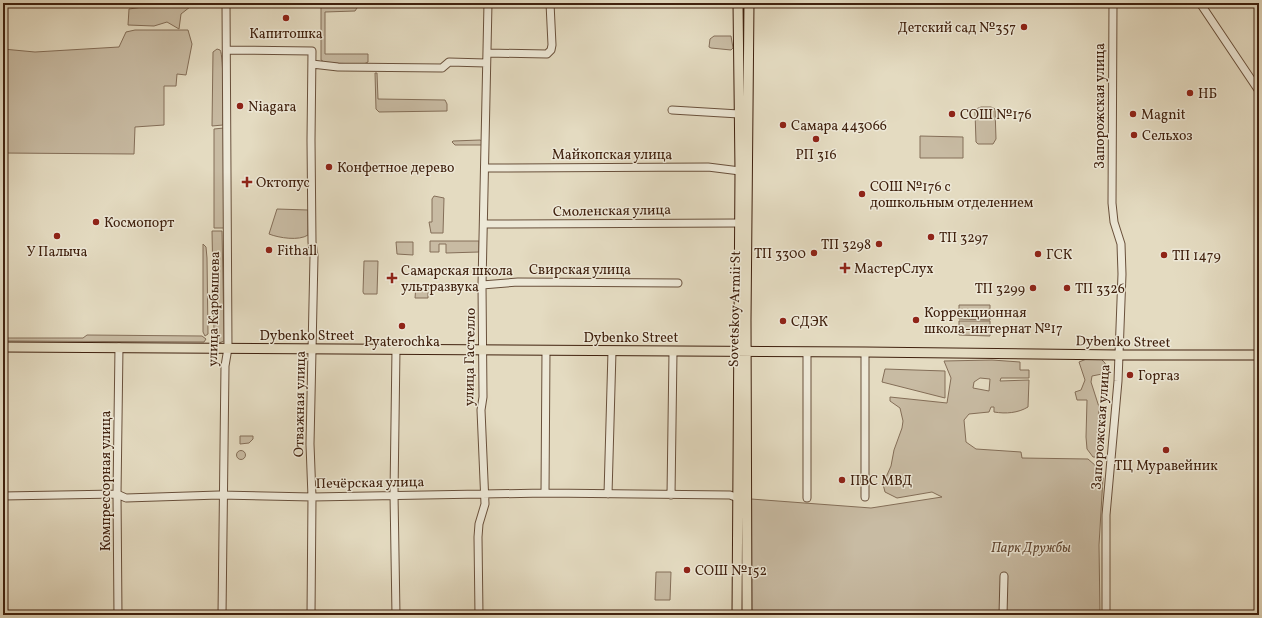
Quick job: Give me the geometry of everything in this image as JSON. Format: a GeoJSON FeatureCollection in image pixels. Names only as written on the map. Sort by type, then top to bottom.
{"type":"FeatureCollection","features":[{"type":"Feature","properties":{"kind":"main road","name":"Sovetskoy Armii St"},"geometry":{"type":"LineString","coordinates":[[737,615],[738,498],[743,352],[744,113],[738,34],[738,3]]}},
{"type":"Feature","properties":{"kind":"main road","name":"Sovetskoy Armii St"},"geometry":{"type":"LineString","coordinates":[[747,615],[748,499],[743,352],[740,171],[749,3]]}},
{"type":"Feature","properties":{"kind":"main road"},"geometry":{"type":"LineString","coordinates":[[738,34],[748,34]]}},
{"type":"Feature","properties":{"kind":"main road","name":"Dybenko Street"},"geometry":{"type":"LineString","coordinates":[[3,347],[1259,355]]}},
{"type":"Feature","properties":{"kind":"main road"},"geometry":{"type":"LineString","coordinates":[[738,498],[748,499]]}},
{"type":"Feature","properties":{"kind":"street","name":"улица Карбышева"},"geometry":{"type":"LineString","coordinates":[[222,615],[225,366],[228,348],[226,3]]}},
{"type":"Feature","properties":{"kind":"street","name":"улица Гастелло"},"geometry":{"type":"LineString","coordinates":[[478,615],[478,537],[479,524],[485,504],[481,417],[483,397],[482,285],[488,3]]}},
{"type":"Feature","properties":{"kind":"street"},"geometry":{"type":"LineString","coordinates":[[487,53],[547,54],[551,50],[552,45],[550,3]]}},
{"type":"Feature","properties":{"kind":"street","name":"Запорожская улица"},"geometry":{"type":"LineString","coordinates":[[1106,615],[1106,515],[1119,355],[1122,274],[1121,244],[1114,222],[1112,203],[1113,3]]}},
{"type":"Feature","properties":{"kind":"street"},"geometry":{"type":"LineString","coordinates":[[1200,3],[1259,91]]}},
{"type":"Feature","properties":{"kind":"street","name":"Отважная улица"},"geometry":{"type":"LineString","coordinates":[[227,50],[312,51],[311,140],[312,242],[314,256],[314,349],[310,444],[312,497],[311,615]]}},
{"type":"Feature","properties":{"kind":"street"},"geometry":{"type":"LineString","coordinates":[[312,64],[338,67],[442,68],[449,62],[486,62]]}},
{"type":"Feature","properties":{"kind":"street"},"geometry":{"type":"LineString","coordinates":[[672,110],[744,113]]}},
{"type":"Feature","properties":{"kind":"street","name":"Майкопская улица"},"geometry":{"type":"LineString","coordinates":[[485,168],[708,168],[740,171]]}},
{"type":"Feature","properties":{"kind":"street","name":"Смоленская улица"},"geometry":{"type":"LineString","coordinates":[[484,224],[740,223]]}},
{"type":"Feature","properties":{"kind":"street","name":"Свирская улица"},"geometry":{"type":"LineString","coordinates":[[482,285],[518,282],[678,284]]}},
{"type":"Feature","properties":{"kind":"street","name":"Компрессорная улица"},"geometry":{"type":"LineString","coordinates":[[118,615],[117,494],[119,347]]}},
{"type":"Feature","properties":{"kind":"street"},"geometry":{"type":"LineString","coordinates":[[396,349],[394,494],[396,615]]}},
{"type":"Feature","properties":{"kind":"street"},"geometry":{"type":"LineString","coordinates":[[545,493],[546,351]]}},
{"type":"Feature","properties":{"kind":"street"},"geometry":{"type":"LineString","coordinates":[[608,494],[612,351]]}},
{"type":"Feature","properties":{"kind":"street"},"geometry":{"type":"LineString","coordinates":[[671,495],[672,352]]}},
{"type":"Feature","properties":{"kind":"street"},"geometry":{"type":"LineString","coordinates":[[807,352],[807,498]]}},
{"type":"Feature","properties":{"kind":"street"},"geometry":{"type":"LineString","coordinates":[[865,352],[865,497]]}},
{"type":"Feature","properties":{"kind":"street","name":"Печёрская улица"},"geometry":{"type":"LineString","coordinates":[[3,496],[117,494],[126,498],[223,496],[312,497],[394,494],[545,493],[730,495],[738,498]]}},
{"type":"Feature","properties":{"kind":"street"},"geometry":{"type":"LineString","coordinates":[[1003,615],[1004,576]]}},
{"type":"Feature","properties":{"kind":"green space"},"geometry":{"type":"Polygon","coordinates":[[[170,3],[195,3],[181,14],[179,29],[167,22],[154,26],[128,25],[129,9],[170,3]]]}},
{"type":"Feature","properties":{"kind":"green space"},"geometry":{"type":"Polygon","coordinates":[[[324,4],[355,4],[357,8],[355,11],[325,12],[325,54],[368,54],[368,62],[364,64],[326,63],[321,60],[321,8],[324,4]]]}},
{"type":"Feature","properties":{"kind":"green space"},"geometry":{"type":"Polygon","coordinates":[[[135,30],[188,30],[192,44],[186,75],[177,74],[176,86],[164,86],[164,125],[135,127],[134,154],[3,153],[3,49],[35,52],[119,47],[126,32],[135,30]]]}},
{"type":"Feature","properties":{"kind":"green space"},"geometry":{"type":"Polygon","coordinates":[[[714,36],[731,36],[733,48],[731,50],[709,47],[710,39],[714,36]]]}},
{"type":"Feature","properties":{"kind":"green space"},"geometry":{"type":"Polygon","coordinates":[[[217,49],[220,50],[222,63],[223,125],[212,126],[213,52],[217,49]]]}},
{"type":"Feature","properties":{"kind":"green space"},"geometry":{"type":"Polygon","coordinates":[[[375,73],[377,73],[378,99],[445,100],[447,104],[447,111],[379,112],[376,109],[375,73]]]}},
{"type":"Feature","properties":{"kind":"green space"},"geometry":{"type":"Polygon","coordinates":[[[981,107],[991,107],[995,109],[996,139],[993,144],[978,144],[976,142],[975,112],[976,109],[981,107]]]}},
{"type":"Feature","properties":{"kind":"green space"},"geometry":{"type":"Polygon","coordinates":[[[224,128],[224,228],[214,228],[214,129],[224,128]]]}},
{"type":"Feature","properties":{"kind":"green space"},"geometry":{"type":"Polygon","coordinates":[[[920,136],[963,137],[963,158],[920,158],[920,136]]]}},
{"type":"Feature","properties":{"kind":"green space"},"geometry":{"type":"Polygon","coordinates":[[[453,141],[482,141],[482,145],[455,145],[452,142],[453,141]]]}},
{"type":"Feature","properties":{"kind":"green space"},"geometry":{"type":"Polygon","coordinates":[[[434,196],[444,198],[443,233],[431,233],[429,222],[432,222],[432,199],[434,196]]]}},
{"type":"Feature","properties":{"kind":"green space"},"geometry":{"type":"Polygon","coordinates":[[[277,209],[308,210],[308,235],[300,238],[289,238],[269,234],[277,209]]]}},
{"type":"Feature","properties":{"kind":"green space"},"geometry":{"type":"Polygon","coordinates":[[[212,231],[222,231],[224,341],[219,343],[214,333],[212,231]]]}},
{"type":"Feature","properties":{"kind":"green space"},"geometry":{"type":"Polygon","coordinates":[[[430,241],[479,241],[479,252],[446,253],[446,244],[439,244],[439,252],[430,252],[430,241]]]}},
{"type":"Feature","properties":{"kind":"green space"},"geometry":{"type":"Polygon","coordinates":[[[396,242],[413,242],[413,255],[397,254],[396,242]]]}},
{"type":"Feature","properties":{"kind":"green space"},"geometry":{"type":"Polygon","coordinates":[[[203,244],[206,247],[207,258],[208,334],[205,336],[203,332],[203,244]]]}},
{"type":"Feature","properties":{"kind":"green space"},"geometry":{"type":"Polygon","coordinates":[[[364,261],[378,261],[377,294],[364,294],[363,292],[364,261]]]}},
{"type":"Feature","properties":{"kind":"green space"},"geometry":{"type":"Polygon","coordinates":[[[416,286],[428,286],[428,298],[415,298],[416,286]]]}},
{"type":"Feature","properties":{"kind":"green space"},"geometry":{"type":"Polygon","coordinates":[[[959,305],[990,305],[990,320],[959,319],[959,305]]]}},
{"type":"Feature","properties":{"kind":"green space"},"geometry":{"type":"Polygon","coordinates":[[[959,321],[990,321],[990,336],[959,335],[959,321]]]}},
{"type":"Feature","properties":{"kind":"green space"},"geometry":{"type":"Polygon","coordinates":[[[87,335],[202,336],[206,339],[204,342],[7,341],[6,338],[83,338],[87,335]]]}},
{"type":"Feature","properties":{"kind":"green space"},"geometry":{"type":"Polygon","coordinates":[[[1089,358],[1100,358],[1105,363],[1107,373],[1092,376],[1091,382],[1099,407],[1097,457],[1093,457],[1087,449],[1087,400],[1077,400],[1075,392],[1081,390],[1085,380],[1079,362],[1089,358]]]}},
{"type":"Feature","properties":{"kind":"green space","name":"Парк Дружбы"},"geometry":{"type":"Polygon","coordinates":[[[992,360],[1020,362],[1020,370],[1029,370],[1029,378],[1001,378],[1000,381],[1029,380],[1028,407],[1016,412],[1003,413],[994,412],[994,407],[991,407],[989,412],[969,414],[964,420],[966,442],[976,449],[1021,452],[1022,458],[1088,459],[1096,466],[1103,478],[1099,545],[1100,615],[751,615],[751,499],[871,508],[942,497],[932,492],[897,498],[885,492],[883,484],[891,466],[894,450],[903,421],[900,408],[890,401],[890,397],[947,403],[951,378],[944,361],[992,360]],[[980,378],[974,382],[973,388],[989,391],[990,379],[980,378]]]}},
{"type":"Feature","properties":{"kind":"green space"},"geometry":{"type":"Polygon","coordinates":[[[885,369],[945,371],[945,398],[882,382],[885,369]]]}},
{"type":"Feature","properties":{"kind":"green space"},"geometry":{"type":"Polygon","coordinates":[[[240,436],[253,436],[253,439],[249,443],[240,444],[240,436]]]}},
{"type":"Feature","properties":{"kind":"green space"},"geometry":{"type":"Polygon","coordinates":[[[239,451],[243,451],[245,455],[243,459],[239,459],[237,457],[237,453],[239,451]]]}},
{"type":"Feature","properties":{"kind":"green space"},"geometry":{"type":"Polygon","coordinates":[[[656,572],[671,572],[670,600],[655,600],[656,572]]]}},
{"type":"Feature","properties":{"kind":"place","name":"Капитошка"},"geometry":{"type":"Point","coordinates":[286,18]}},
{"type":"Feature","properties":{"kind":"place","name":"Детский сад №357"},"geometry":{"type":"Point","coordinates":[1024,27]}},
{"type":"Feature","properties":{"kind":"place","name":"НБ"},"geometry":{"type":"Point","coordinates":[1190,93]}},
{"type":"Feature","properties":{"kind":"place","name":"Niagara"},"geometry":{"type":"Point","coordinates":[240,106]}},
{"type":"Feature","properties":{"kind":"place","name":"СОШ №176"},"geometry":{"type":"Point","coordinates":[952,114]}},
{"type":"Feature","properties":{"kind":"place","name":"Magnit"},"geometry":{"type":"Point","coordinates":[1133,114]}},
{"type":"Feature","properties":{"kind":"place","name":"Самара 443066"},"geometry":{"type":"Point","coordinates":[783,125]}},
{"type":"Feature","properties":{"kind":"place","name":"Сельхоз"},"geometry":{"type":"Point","coordinates":[1134,135]}},
{"type":"Feature","properties":{"kind":"place","name":"РП 316"},"geometry":{"type":"Point","coordinates":[816,139]}},
{"type":"Feature","properties":{"kind":"place","name":"Конфетное дерево"},"geometry":{"type":"Point","coordinates":[329,167]}},
{"type":"Feature","properties":{"kind":"place","name":"Октопус"},"geometry":{"type":"Point","coordinates":[247,182]}},
{"type":"Feature","properties":{"kind":"place","name":"СОШ №176 с дошкольным отделением"},"geometry":{"type":"Point","coordinates":[862,194]}},
{"type":"Feature","properties":{"kind":"place","name":"Космопорт"},"geometry":{"type":"Point","coordinates":[96,222]}},
{"type":"Feature","properties":{"kind":"place","name":"У Палыча"},"geometry":{"type":"Point","coordinates":[57,236]}},
{"type":"Feature","properties":{"kind":"place","name":"ТП 3297"},"geometry":{"type":"Point","coordinates":[931,237]}},
{"type":"Feature","properties":{"kind":"place","name":"ТП 3298"},"geometry":{"type":"Point","coordinates":[879,244]}},
{"type":"Feature","properties":{"kind":"place","name":"Fithall"},"geometry":{"type":"Point","coordinates":[269,250]}},
{"type":"Feature","properties":{"kind":"place","name":"ТП 3300"},"geometry":{"type":"Point","coordinates":[814,253]}},
{"type":"Feature","properties":{"kind":"place","name":"ГСК"},"geometry":{"type":"Point","coordinates":[1038,254]}},
{"type":"Feature","properties":{"kind":"place","name":"ТП 1479"},"geometry":{"type":"Point","coordinates":[1164,255]}},
{"type":"Feature","properties":{"kind":"place","name":"МастерСлух"},"geometry":{"type":"Point","coordinates":[845,268]}},
{"type":"Feature","properties":{"kind":"place","name":"Самарская школа ультразвука"},"geometry":{"type":"Point","coordinates":[392,278]}},
{"type":"Feature","properties":{"kind":"place","name":"ТП 3299"},"geometry":{"type":"Point","coordinates":[1033,288]}},
{"type":"Feature","properties":{"kind":"place","name":"ТП 3326"},"geometry":{"type":"Point","coordinates":[1067,288]}},
{"type":"Feature","properties":{"kind":"place","name":"Коррекционная школа-интернат №17"},"geometry":{"type":"Point","coordinates":[916,320]}},
{"type":"Feature","properties":{"kind":"place","name":"СДЭК"},"geometry":{"type":"Point","coordinates":[783,321]}},
{"type":"Feature","properties":{"kind":"place","name":"Pyaterochka"},"geometry":{"type":"Point","coordinates":[402,326]}},
{"type":"Feature","properties":{"kind":"place","name":"Горгаз"},"geometry":{"type":"Point","coordinates":[1130,375]}},
{"type":"Feature","properties":{"kind":"place","name":"ТЦ Муравейник"},"geometry":{"type":"Point","coordinates":[1166,450]}},
{"type":"Feature","properties":{"kind":"place","name":"ПВС МВД"},"geometry":{"type":"Point","coordinates":[842,480]}},
{"type":"Feature","properties":{"kind":"place","name":"СОШ №152"},"geometry":{"type":"Point","coordinates":[687,570]}}]}
